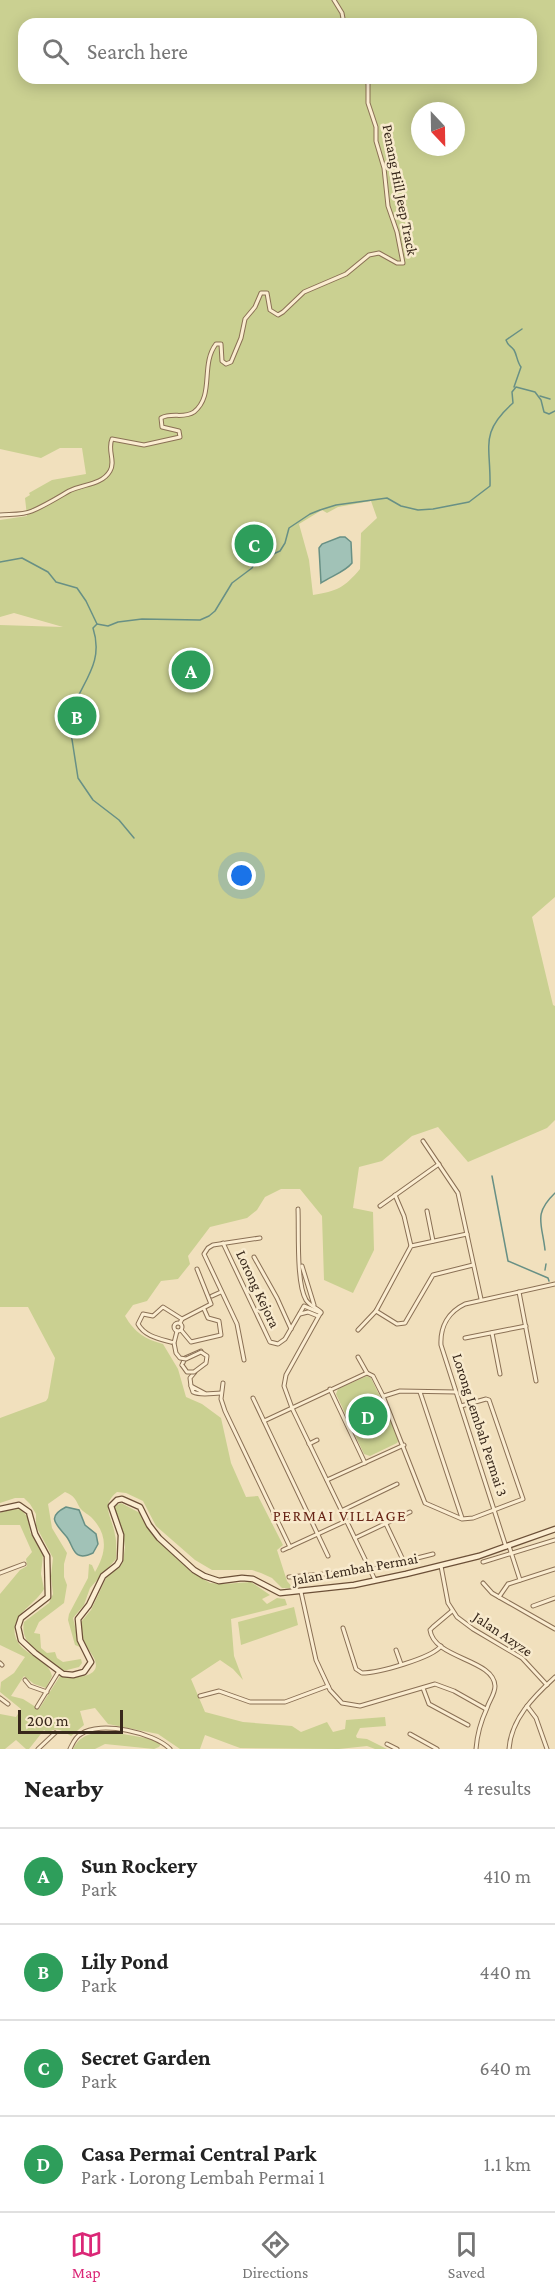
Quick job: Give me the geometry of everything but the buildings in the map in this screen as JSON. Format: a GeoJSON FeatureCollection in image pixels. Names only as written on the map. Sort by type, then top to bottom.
{"type":"FeatureCollection","features":[{"type":"Feature","properties":{"kind":"main road","name":"Jalan Lembah Permai"},"geometry":{"type":"LineString","coordinates":[[59,1671],[68,1675],[79,1674],[90,1666],[91,1658],[80,1640],[78,1619],[89,1605],[103,1576],[120,1560],[121,1535],[111,1506],[117,1500],[140,1507],[159,1538],[194,1570],[204,1576],[219,1581],[248,1578],[260,1582],[274,1592],[300,1592],[375,1581],[441,1566],[555,1531]]}},
{"type":"Feature","properties":{"kind":"main road"},"geometry":{"type":"LineString","coordinates":[[0,1509],[15,1505],[29,1512],[35,1534],[47,1556],[48,1597],[21,1618],[19,1633],[25,1646],[59,1671]]}},
{"type":"Feature","properties":{"kind":"street"},"geometry":{"type":"LineString","coordinates":[[334,0],[343,18]]}},
{"type":"Feature","properties":{"kind":"street","name":"Penang Hill Jeep Track"},"geometry":{"type":"LineString","coordinates":[[0,515],[31,512],[68,492],[107,476],[112,467],[110,445],[112,440],[144,445],[180,437],[179,431],[162,426],[161,418],[168,415],[185,415],[195,411],[206,391],[206,369],[212,350],[216,345],[221,344],[222,361],[226,364],[231,362],[241,338],[245,319],[255,307],[261,293],[267,293],[270,310],[275,314],[281,314],[304,292],[346,274],[369,255],[379,253],[397,263],[403,263],[397,232],[388,206],[384,168],[368,103],[367,84]]}},
{"type":"Feature","properties":{"kind":"street"},"geometry":{"type":"LineString","coordinates":[[423,1141],[458,1193],[481,1299]]}},
{"type":"Feature","properties":{"kind":"street"},"geometry":{"type":"LineString","coordinates":[[380,1206],[439,1164]]}},
{"type":"Feature","properties":{"kind":"street"},"geometry":{"type":"LineString","coordinates":[[358,1330],[376,1311],[411,1246],[404,1216],[395,1195]]}},
{"type":"Feature","properties":{"kind":"street"},"geometry":{"type":"LineString","coordinates":[[298,1209],[300,1262],[315,1307],[321,1311],[284,1381],[284,1386],[292,1408],[375,1581]]}},
{"type":"Feature","properties":{"kind":"street"},"geometry":{"type":"LineString","coordinates":[[427,1211],[433,1241]]}},
{"type":"Feature","properties":{"kind":"street"},"geometry":{"type":"LineString","coordinates":[[411,1246],[467,1234]]}},
{"type":"Feature","properties":{"kind":"street"},"geometry":{"type":"LineString","coordinates":[[244,1360],[237,1324],[204,1254],[208,1248],[223,1243],[260,1238]]}},
{"type":"Feature","properties":{"kind":"street","name":"Lorong Kejora"},"geometry":{"type":"LineString","coordinates":[[223,1243],[270,1342],[274,1344],[282,1342],[300,1314],[308,1312],[319,1315]]}},
{"type":"Feature","properties":{"kind":"street"},"geometry":{"type":"LineString","coordinates":[[254,1257],[291,1329]]}},
{"type":"Feature","properties":{"kind":"street"},"geometry":{"type":"LineString","coordinates":[[376,1311],[397,1324],[407,1321],[434,1275],[473,1265]]}},
{"type":"Feature","properties":{"kind":"street"},"geometry":{"type":"LineString","coordinates":[[197,1269],[211,1302],[174,1326],[190,1342],[221,1335],[219,1322],[208,1318],[204,1308]]}},
{"type":"Feature","properties":{"kind":"street","name":"Lorong Lembah Permai 3"},"geometry":{"type":"LineString","coordinates":[[520,1580],[494,1510],[441,1345],[442,1331],[453,1311],[465,1304],[555,1284]]}},
{"type":"Feature","properties":{"kind":"street"},"geometry":{"type":"LineString","coordinates":[[212,1296],[221,1292]]}},
{"type":"Feature","properties":{"kind":"street"},"geometry":{"type":"LineString","coordinates":[[519,1292],[536,1381]]}},
{"type":"Feature","properties":{"kind":"street"},"geometry":{"type":"LineString","coordinates":[[174,1343],[142,1330],[138,1324],[139,1320],[143,1314],[153,1316],[163,1307],[182,1319]]}},
{"type":"Feature","properties":{"kind":"street"},"geometry":{"type":"LineString","coordinates":[[180,1323],[183,1326],[174,1343],[174,1349],[180,1358],[186,1359],[198,1352],[205,1353],[207,1356],[206,1364],[194,1372],[187,1372],[183,1365],[185,1358],[200,1351],[207,1357],[207,1363],[191,1376],[191,1386],[194,1392],[221,1393]]}},
{"type":"Feature","properties":{"kind":"street"},"geometry":{"type":"LineString","coordinates":[[465,1338],[526,1326]]}},
{"type":"Feature","properties":{"kind":"street"},"geometry":{"type":"LineString","coordinates":[[492,1333],[500,1374]]}},
{"type":"Feature","properties":{"kind":"street"},"geometry":{"type":"LineString","coordinates":[[358,1357],[366,1373],[373,1376],[383,1396],[404,1444],[425,1503],[462,1519],[521,1501],[523,1497],[489,1400],[461,1406]]}},
{"type":"Feature","properties":{"kind":"street"},"geometry":{"type":"LineString","coordinates":[[264,1421],[366,1373]]}},
{"type":"Feature","properties":{"kind":"street"},"geometry":{"type":"LineString","coordinates":[[223,1383],[221,1393],[225,1411],[290,1547]]}},
{"type":"Feature","properties":{"kind":"street"},"geometry":{"type":"LineString","coordinates":[[330,1389],[364,1463]]}},
{"type":"Feature","properties":{"kind":"street"},"geometry":{"type":"LineString","coordinates":[[383,1396],[400,1391],[456,1392]]}},
{"type":"Feature","properties":{"kind":"street"},"geometry":{"type":"LineString","coordinates":[[420,1392],[462,1519]]}},
{"type":"Feature","properties":{"kind":"street"},"geometry":{"type":"LineString","coordinates":[[253,1398],[328,1556]]}},
{"type":"Feature","properties":{"kind":"street"},"geometry":{"type":"LineString","coordinates":[[309,1444],[317,1440]]}},
{"type":"Feature","properties":{"kind":"street"},"geometry":{"type":"LineString","coordinates":[[327,1480],[404,1444]]}},
{"type":"Feature","properties":{"kind":"street"},"geometry":{"type":"LineString","coordinates":[[341,1511],[398,1484]]}},
{"type":"Feature","properties":{"kind":"street"},"geometry":{"type":"LineString","coordinates":[[355,1538],[410,1512]]}},
{"type":"Feature","properties":{"kind":"street"},"geometry":{"type":"LineString","coordinates":[[283,1550],[346,1521]]}},
{"type":"Feature","properties":{"kind":"street"},"geometry":{"type":"LineString","coordinates":[[386,1524],[404,1562]]}},
{"type":"Feature","properties":{"kind":"street"},"geometry":{"type":"LineString","coordinates":[[483,1562],[555,1540]]}},
{"type":"Feature","properties":{"kind":"street"},"geometry":{"type":"LineString","coordinates":[[289,1577],[370,1570],[433,1554]]}},
{"type":"Feature","properties":{"kind":"street"},"geometry":{"type":"LineString","coordinates":[[0,1573],[24,1564]]}},
{"type":"Feature","properties":{"kind":"street","name":"Jalan Azyze"},"geometry":{"type":"LineString","coordinates":[[441,1566],[445,1594],[452,1611],[472,1629],[522,1658],[547,1685]]}},
{"type":"Feature","properties":{"kind":"street"},"geometry":{"type":"LineString","coordinates":[[499,1597],[505,1587],[555,1569]]}},
{"type":"Feature","properties":{"kind":"street"},"geometry":{"type":"LineString","coordinates":[[483,1583],[489,1591],[555,1629]]}},
{"type":"Feature","properties":{"kind":"street"},"geometry":{"type":"LineString","coordinates":[[300,1592],[312,1649],[328,1686],[340,1701],[356,1706],[441,1685],[486,1709]]}},
{"type":"Feature","properties":{"kind":"street"},"geometry":{"type":"LineString","coordinates":[[533,1606],[555,1599]]}},
{"type":"Feature","properties":{"kind":"street"},"geometry":{"type":"LineString","coordinates":[[452,1611],[430,1630],[432,1636],[441,1646],[490,1675],[495,1685],[481,1723],[476,1749]]}},
{"type":"Feature","properties":{"kind":"street"},"geometry":{"type":"LineString","coordinates":[[343,1628],[354,1664],[358,1671],[366,1673],[435,1652],[441,1646]]}},
{"type":"Feature","properties":{"kind":"street"},"geometry":{"type":"LineString","coordinates":[[396,1650],[400,1664]]}},
{"type":"Feature","properties":{"kind":"street"},"geometry":{"type":"LineString","coordinates":[[37,1707],[59,1671]]}},
{"type":"Feature","properties":{"kind":"street"},"geometry":{"type":"LineString","coordinates":[[509,1749],[511,1735],[527,1706],[555,1677]]}},
{"type":"Feature","properties":{"kind":"street"},"geometry":{"type":"LineString","coordinates":[[25,1680],[30,1686],[47,1692]]}},
{"type":"Feature","properties":{"kind":"street"},"geometry":{"type":"LineString","coordinates":[[201,1696],[219,1690],[250,1702],[285,1702],[328,1686]]}},
{"type":"Feature","properties":{"kind":"street"},"geometry":{"type":"LineString","coordinates":[[423,1688],[429,1704],[468,1725]]}},
{"type":"Feature","properties":{"kind":"street"},"geometry":{"type":"LineString","coordinates":[[0,1698],[8,1704]]}},
{"type":"Feature","properties":{"kind":"street"},"geometry":{"type":"LineString","coordinates":[[527,1706],[536,1718],[547,1749]]}},
{"type":"Feature","properties":{"kind":"street"},"geometry":{"type":"LineString","coordinates":[[70,1749],[81,1733],[103,1728],[156,1738],[170,1749]]}},
{"type":"Feature","properties":{"kind":"street"},"geometry":{"type":"LineString","coordinates":[[38,1749],[56,1733]]}},
{"type":"Feature","properties":{"kind":"street"},"geometry":{"type":"LineString","coordinates":[[410,1734],[437,1749]]}},
{"type":"Feature","properties":{"kind":"street"},"geometry":{"type":"LineString","coordinates":[[387,1744],[397,1749]]}},
{"type":"Feature","properties":{"kind":"green space"},"geometry":{"type":"Polygon","coordinates":[[[0,0],[555,0],[555,897],[532,917],[555,1006],[555,1120],[547,1128],[468,1162],[438,1127],[412,1136],[382,1161],[359,1167],[353,1208],[373,1212],[374,1250],[353,1293],[324,1280],[322,1216],[300,1189],[281,1189],[265,1197],[257,1210],[247,1218],[210,1227],[188,1256],[190,1264],[178,1279],[161,1281],[147,1301],[133,1305],[125,1316],[141,1334],[163,1344],[178,1369],[186,1397],[202,1404],[221,1418],[231,1463],[246,1497],[258,1496],[283,1545],[277,1550],[287,1581],[293,1588],[282,1588],[272,1578],[252,1570],[212,1570],[195,1560],[156,1526],[143,1501],[126,1493],[117,1492],[108,1507],[116,1538],[116,1559],[90,1588],[84,1605],[73,1618],[80,1647],[75,1645],[68,1620],[69,1614],[88,1578],[89,1564],[95,1572],[99,1565],[104,1543],[97,1523],[81,1509],[73,1496],[65,1492],[48,1504],[52,1528],[67,1553],[64,1564],[64,1577],[67,1585],[64,1603],[39,1622],[34,1633],[40,1634],[41,1648],[47,1653],[55,1652],[57,1658],[63,1662],[81,1659],[82,1663],[79,1667],[63,1671],[35,1651],[26,1638],[24,1630],[24,1622],[49,1603],[53,1594],[51,1576],[53,1558],[36,1526],[36,1514],[30,1504],[24,1498],[15,1498],[0,1503],[0,1418],[46,1401],[55,1358],[28,1307],[0,1307],[0,625],[63,627],[14,613],[0,617],[0,520],[27,516],[25,498],[30,495],[29,493],[52,480],[86,474],[82,448],[60,448],[41,458],[0,449],[0,0]],[[371,501],[338,507],[327,513],[322,510],[299,524],[309,560],[313,595],[340,588],[360,569],[361,533],[377,518],[371,501]]]}},
{"type":"Feature","properties":{"kind":"green space"},"geometry":{"type":"Polygon","coordinates":[[[367,1376],[371,1378],[400,1438],[397,1443],[370,1456],[364,1454],[336,1394],[338,1389],[367,1376]]]}},
{"type":"Feature","properties":{"kind":"green space"},"geometry":{"type":"Polygon","coordinates":[[[121,1503],[140,1513],[153,1536],[191,1572],[210,1583],[251,1582],[270,1595],[262,1599],[267,1604],[277,1598],[285,1599],[287,1605],[231,1619],[234,1656],[243,1680],[220,1660],[191,1679],[205,1712],[243,1722],[292,1726],[301,1732],[327,1722],[333,1732],[345,1729],[346,1720],[385,1717],[386,1726],[360,1728],[356,1736],[387,1749],[367,1746],[339,1749],[240,1748],[205,1735],[200,1749],[180,1749],[158,1734],[108,1724],[95,1708],[80,1711],[84,1725],[71,1736],[60,1730],[48,1733],[44,1730],[29,1749],[16,1740],[5,1749],[0,1749],[0,1714],[16,1717],[21,1709],[0,1692],[1,1682],[14,1673],[25,1657],[0,1645],[0,1594],[20,1570],[27,1566],[26,1559],[32,1552],[20,1525],[0,1525],[0,1513],[21,1509],[29,1519],[30,1532],[43,1555],[41,1574],[44,1589],[20,1615],[15,1635],[22,1647],[45,1664],[52,1676],[46,1688],[34,1684],[24,1676],[11,1696],[23,1699],[39,1709],[60,1676],[85,1676],[95,1670],[94,1658],[82,1636],[81,1622],[91,1610],[107,1576],[119,1568],[123,1562],[125,1547],[123,1532],[114,1507],[121,1503]]]}},
{"type":"Feature","properties":{"kind":"green space"},"geometry":{"type":"Polygon","coordinates":[[[294,1607],[298,1625],[241,1645],[238,1622],[294,1607]]]}},
{"type":"Feature","properties":{"kind":"green space"},"geometry":{"type":"Polygon","coordinates":[[[106,1731],[157,1740],[161,1744],[154,1749],[105,1744],[95,1749],[73,1749],[86,1736],[106,1731]]]}},
{"type":"Feature","properties":{"kind":"water"},"geometry":{"type":"Polygon","coordinates":[[[345,537],[351,542],[352,563],[321,583],[319,548],[322,544],[345,537]]]}},
{"type":"Feature","properties":{"kind":"water"},"geometry":{"type":"Polygon","coordinates":[[[66,1507],[79,1510],[85,1525],[96,1534],[98,1544],[93,1553],[86,1556],[77,1554],[56,1524],[56,1514],[66,1507]]]}},
{"type":"Feature","properties":{"kind":"waterway"},"geometry":{"type":"LineString","coordinates":[[514,387],[521,367],[514,350],[506,340],[522,329]]}},
{"type":"Feature","properties":{"kind":"waterway"},"geometry":{"type":"LineString","coordinates":[[0,562],[22,558],[48,572],[56,582],[77,588],[97,624],[108,626],[118,622],[142,619],[200,620],[215,611],[232,583],[252,568],[255,562],[280,551],[289,528],[310,514],[336,505],[387,498],[401,506],[418,510],[469,502],[490,486],[489,441],[491,432],[495,423],[513,403],[512,392],[516,387],[535,392],[541,400],[544,412],[549,414],[555,411]]}},
{"type":"Feature","properties":{"kind":"waterway"},"geometry":{"type":"LineString","coordinates":[[540,396],[550,399]]}},
{"type":"Feature","properties":{"kind":"waterway"},"geometry":{"type":"LineString","coordinates":[[97,624],[93,628],[96,641],[94,663],[70,716],[73,718],[71,733],[78,778],[93,800],[119,820],[134,838]]}},
{"type":"Feature","properties":{"kind":"waterway"},"geometry":{"type":"LineString","coordinates":[[74,706],[75,714]]}},
{"type":"Feature","properties":{"kind":"waterway"},"geometry":{"type":"LineString","coordinates":[[63,719],[70,716]]}},
{"type":"Feature","properties":{"kind":"waterway"},"geometry":{"type":"LineString","coordinates":[[72,737],[79,722],[77,719]]}},
{"type":"Feature","properties":{"kind":"waterway"},"geometry":{"type":"LineString","coordinates":[[492,1176],[508,1261],[548,1278],[549,1281]]}},
{"type":"Feature","properties":{"kind":"waterway"},"geometry":{"type":"LineString","coordinates":[[545,1250],[541,1213],[555,1193]]}},
{"type":"Feature","properties":{"kind":"waterway"},"geometry":{"type":"LineString","coordinates":[[545,1270],[546,1264]]}},
{"type":"Feature","properties":{"kind":"place","name":"Secret Garden"},"geometry":{"type":"Point","coordinates":[254,544]}},
{"type":"Feature","properties":{"kind":"place","name":"Sun Rockery"},"geometry":{"type":"Point","coordinates":[191,670]}},
{"type":"Feature","properties":{"kind":"place","name":"Lily Pond"},"geometry":{"type":"Point","coordinates":[77,716]}},
{"type":"Feature","properties":{"kind":"place","name":"Casa Permai Central Park"},"geometry":{"type":"Point","coordinates":[368,1416]}},
{"type":"Feature","properties":{"kind":"district","name":"PERMAI VILLAGE"},"geometry":{"type":"Point","coordinates":[340,1515]}}]}
